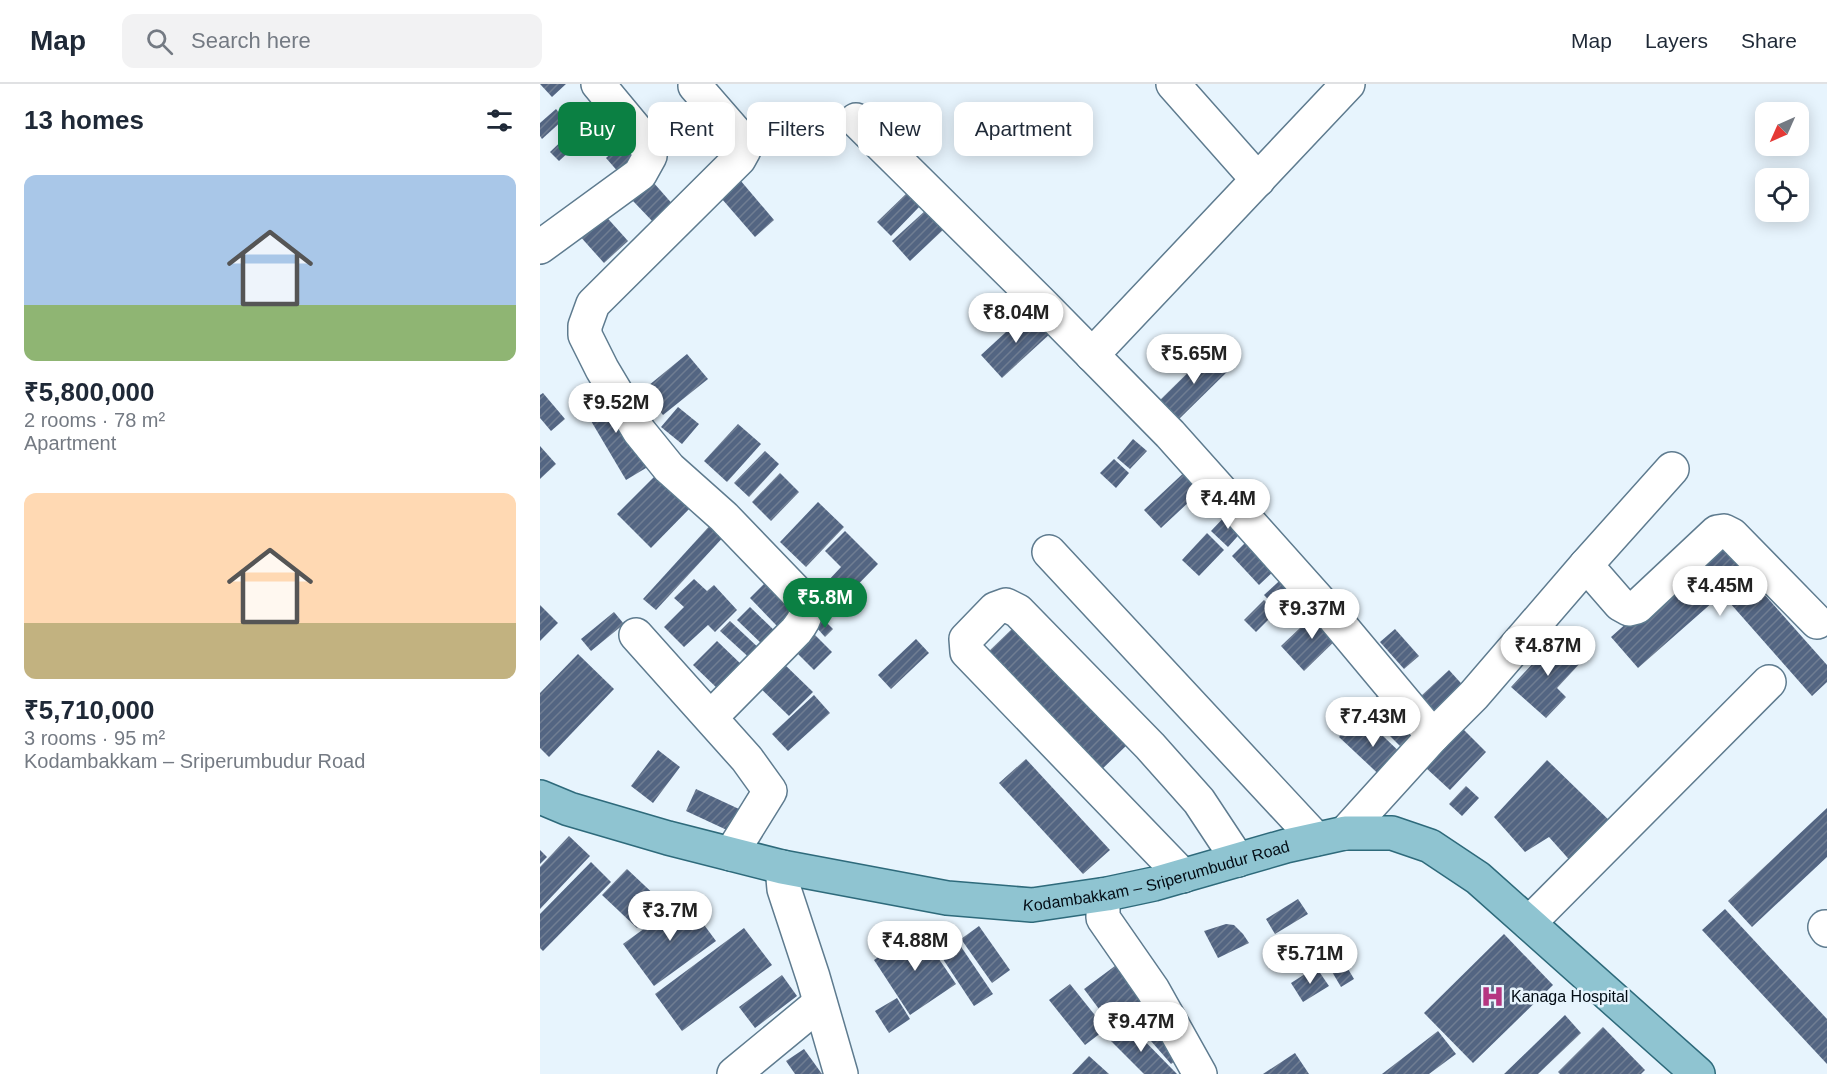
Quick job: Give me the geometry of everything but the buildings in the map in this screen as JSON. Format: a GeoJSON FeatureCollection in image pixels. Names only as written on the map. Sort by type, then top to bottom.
{"type":"FeatureCollection","features":[{"type":"Feature","properties":{"kind":"main road","name":"Kodambakkam – Sriperumbudur Road"},"geometry":{"type":"LineString","coordinates":[[540,797],[591,816],[731,854],[783,878]]}},
{"type":"Feature","properties":{"kind":"main road","name":"Kodambakkam – Sriperumbudur Road"},"geometry":{"type":"LineString","coordinates":[[540,818],[563,828],[663,858],[783,878],[956,919],[1033,926],[1103,907],[1154,884],[1330,836],[1392,833],[1430,846],[1478,878],[1698,1074]]}},
{"type":"Feature","properties":{"kind":"main road","name":"Kodambakkam – Sriperumbudur Road"},"geometry":{"type":"LineString","coordinates":[[1103,907],[1160,904],[1291,865],[1347,853],[1389,854],[1421,864],[1465,894],[1667,1074]]}},
{"type":"Feature","properties":{"kind":"street"},"geometry":{"type":"LineString","coordinates":[[540,246],[640,174],[650,156],[642,137],[598,84]]}},
{"type":"Feature","properties":{"kind":"street"},"geometry":{"type":"LineString","coordinates":[[1173,84],[1257,180]]}},
{"type":"Feature","properties":{"kind":"street"},"geometry":{"type":"LineString","coordinates":[[1092,355],[1348,84]]}},
{"type":"Feature","properties":{"kind":"street"},"geometry":{"type":"LineString","coordinates":[[695,86],[742,140],[744,150],[739,159],[593,304],[585,326],[585,335],[602,369],[639,431],[669,468],[724,517],[801,597],[807,611],[796,631],[711,717]]}},
{"type":"Feature","properties":{"kind":"street"},"geometry":{"type":"LineString","coordinates":[[856,120],[1178,443],[1331,614],[1433,736]]}},
{"type":"Feature","properties":{"kind":"street"},"geometry":{"type":"LineString","coordinates":[[1049,552],[1330,836],[1474,695],[1672,469]]}},
{"type":"Feature","properties":{"kind":"street"},"geometry":{"type":"LineString","coordinates":[[1586,565],[1620,604],[1629,609],[1637,607],[1717,532],[1724,531],[1732,535],[1817,622]]}},
{"type":"Feature","properties":{"kind":"street"},"geometry":{"type":"LineString","coordinates":[[1183,876],[967,652],[966,639],[995,609],[1006,604],[1018,611],[1150,746],[1199,801],[1238,860]]}},
{"type":"Feature","properties":{"kind":"street"},"geometry":{"type":"LineString","coordinates":[[636,635],[711,717],[747,759],[770,791],[731,854]]}},
{"type":"Feature","properties":{"kind":"street"},"geometry":{"type":"LineString","coordinates":[[1529,924],[1769,682]]}},
{"type":"Feature","properties":{"kind":"street"},"geometry":{"type":"LineString","coordinates":[[783,878],[841,1074]]}},
{"type":"Feature","properties":{"kind":"street"},"geometry":{"type":"LineString","coordinates":[[1103,907],[1200,1074]]}},
{"type":"Feature","properties":{"kind":"street"},"geometry":{"type":"LineString","coordinates":[[734,1074],[820,1003]]}},
{"type":"Feature","properties":{"kind":"place","name":"Kanaga Hospital"},"geometry":{"type":"Point","coordinates":[1493,996]}}]}
